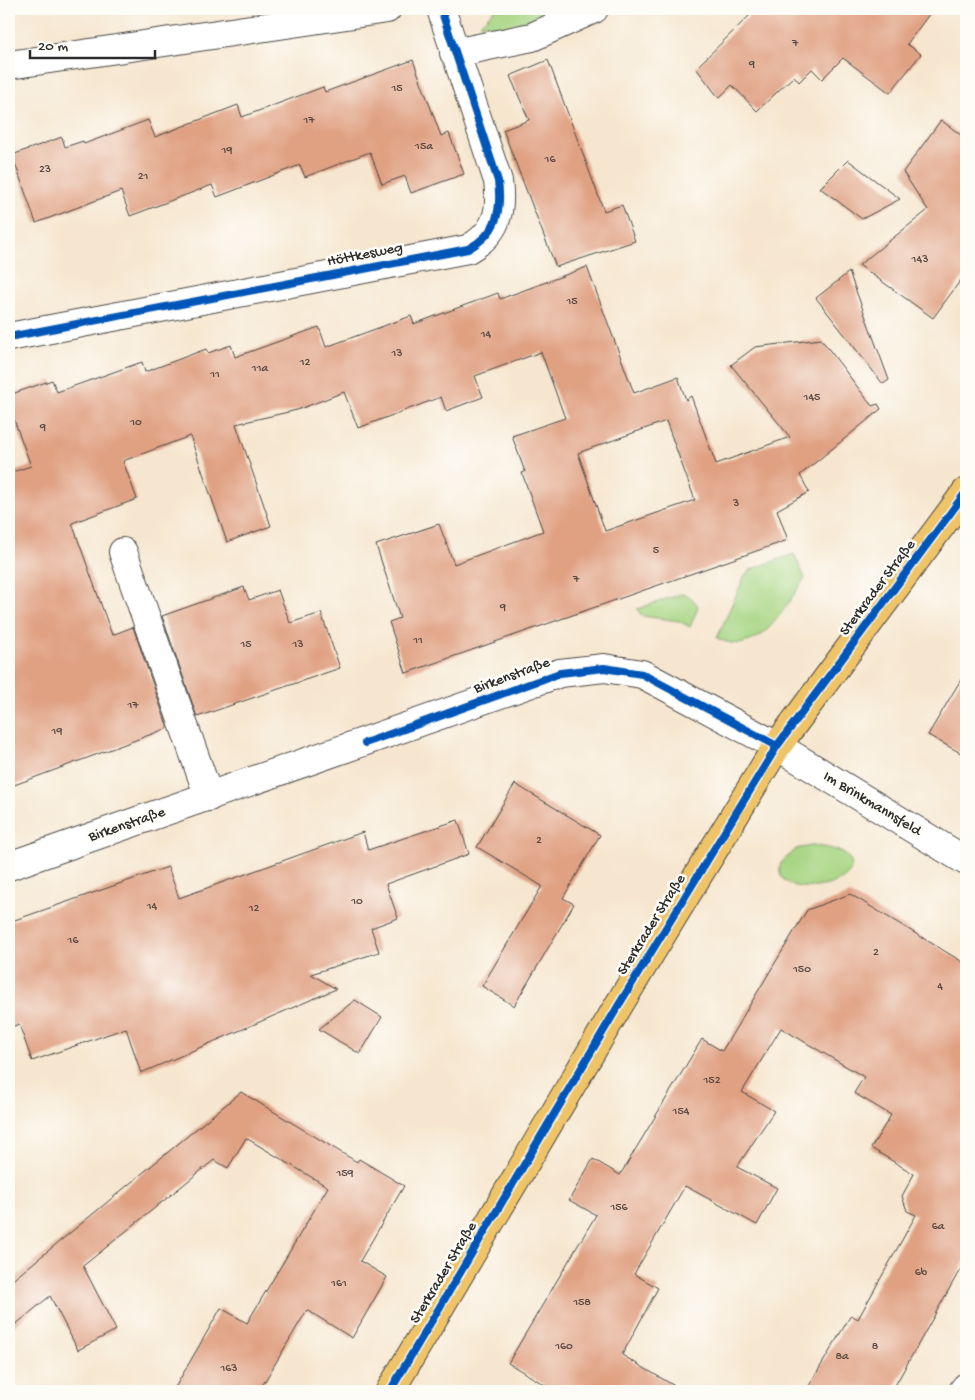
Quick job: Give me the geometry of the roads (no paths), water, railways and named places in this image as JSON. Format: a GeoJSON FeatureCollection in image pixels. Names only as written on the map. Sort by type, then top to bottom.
{"type":"FeatureCollection","features":[{"type":"Feature","properties":{"kind":"main road","name":"Sterkrader Straße"},"geometry":{"type":"LineString","coordinates":[[390,1391],[620,1003],[777,746],[966,492]]}},
{"type":"Feature","properties":{"kind":"street"},"geometry":{"type":"LineString","coordinates":[[9,65],[387,9]]}},
{"type":"Feature","properties":{"kind":"street","name":"Höttkesweg"},"geometry":{"type":"LineString","coordinates":[[9,337],[468,249],[481,241],[495,222],[500,202],[498,181],[454,53],[441,9]]}},
{"type":"Feature","properties":{"kind":"street"},"geometry":{"type":"LineString","coordinates":[[454,53],[532,37],[594,9]]}},
{"type":"Feature","properties":{"kind":"street"},"geometry":{"type":"LineString","coordinates":[[123,552],[209,797]]}},
{"type":"Feature","properties":{"kind":"street","name":"Birkenstraße"},"geometry":{"type":"LineString","coordinates":[[9,866],[560,673],[604,668],[642,674],[777,746]]}},
{"type":"Feature","properties":{"kind":"street","name":"Im Brinkmannsfeld"},"geometry":{"type":"LineString","coordinates":[[777,746],[966,861]]}},
{"type":"Feature","properties":{"kind":"street"},"geometry":{"type":"LineString","coordinates":[[964,1391],[966,1387]]}}]}
